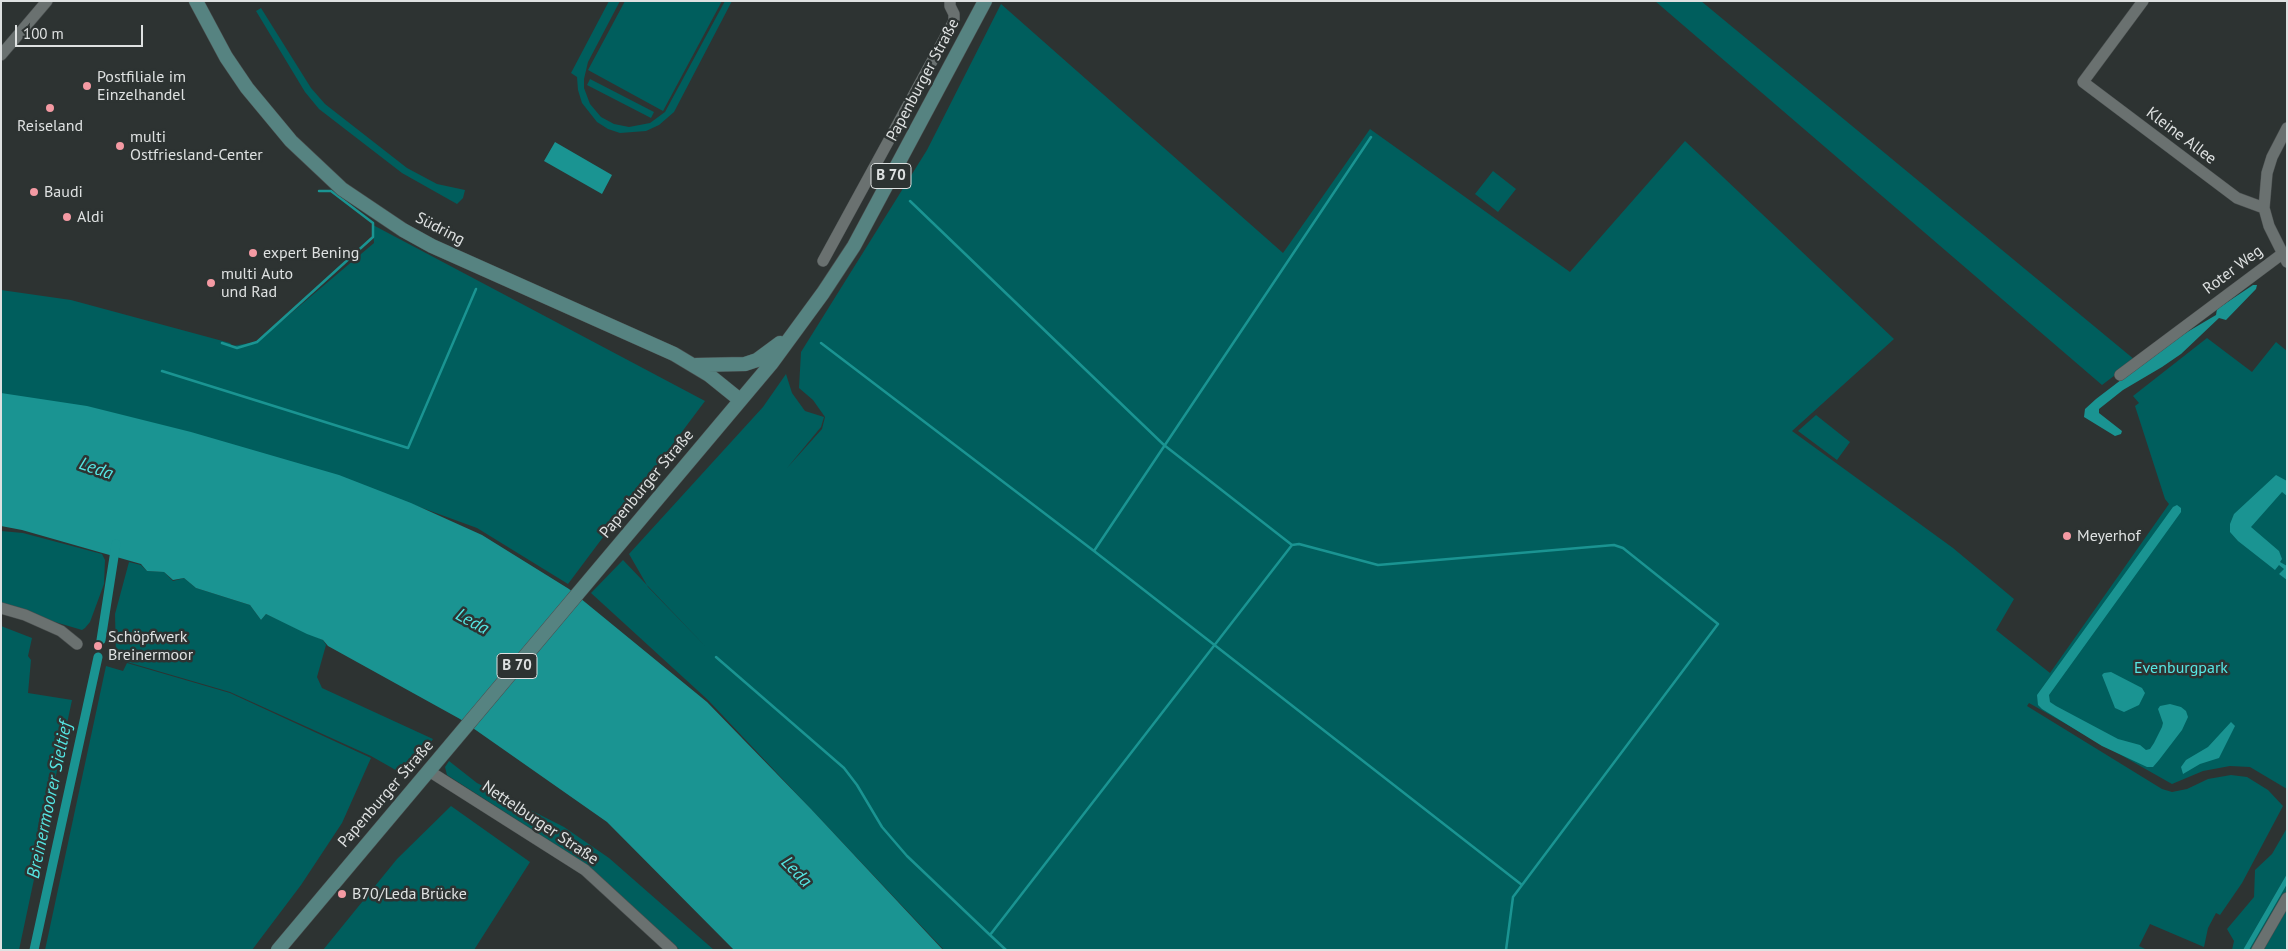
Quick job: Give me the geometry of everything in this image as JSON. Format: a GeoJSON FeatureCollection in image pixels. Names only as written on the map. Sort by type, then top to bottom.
{"type":"FeatureCollection","features":[{"type":"Feature","properties":{"kind":"main road","name":"Südring"},"geometry":{"type":"LineString","coordinates":[[196,1],[226,57],[268,116],[314,165],[371,210],[432,246],[649,342],[692,365],[727,388],[740,400]]}},
{"type":"Feature","properties":{"kind":"main road","name":"Papenburger Straße"},"geometry":{"type":"LineString","coordinates":[[278,950],[594,575],[792,335],[854,246],[985,1]]}},
{"type":"Feature","properties":{"kind":"main road"},"geometry":{"type":"LineString","coordinates":[[692,365],[746,364],[757,360],[792,335]]}},
{"type":"Feature","properties":{"kind":"street"},"geometry":{"type":"LineString","coordinates":[[1,55],[47,1]]}},
{"type":"Feature","properties":{"kind":"street"},"geometry":{"type":"LineString","coordinates":[[823,261],[842,231],[954,21],[950,1]]}},
{"type":"Feature","properties":{"kind":"street","name":"Kleine Allee"},"geometry":{"type":"LineString","coordinates":[[2143,1],[2083,82],[2237,198],[2264,208]]}},
{"type":"Feature","properties":{"kind":"street","name":"Roter Weg"},"geometry":{"type":"LineString","coordinates":[[2120,375],[2283,250],[2269,226],[2264,208],[2268,173],[2272,158],[2287,128]]}},
{"type":"Feature","properties":{"kind":"street"},"geometry":{"type":"LineString","coordinates":[[1,608],[25,615],[61,631],[77,644]]}},
{"type":"Feature","properties":{"kind":"street","name":"Nettelburger Straße"},"geometry":{"type":"LineString","coordinates":[[429,771],[585,870],[672,950]]}},
{"type":"Feature","properties":{"kind":"street"},"geometry":{"type":"LineString","coordinates":[[2257,950],[2287,898]]}},
{"type":"Feature","properties":{"kind":"green space"},"geometry":{"type":"Polygon","coordinates":[[[609,1],[620,1],[588,62],[584,88],[590,104],[601,117],[614,124],[629,127],[650,123],[665,112],[725,1],[732,1],[674,112],[659,125],[646,131],[620,133],[608,129],[597,122],[582,103],[577,77],[571,73],[609,1]]]}},
{"type":"Feature","properties":{"kind":"green space"},"geometry":{"type":"Polygon","coordinates":[[[625,1],[722,1],[663,111],[588,70],[625,1]]]}},
{"type":"Feature","properties":{"kind":"green space"},"geometry":{"type":"Polygon","coordinates":[[[1655,1],[1701,1],[2135,360],[2102,385],[1655,1]]]}},
{"type":"Feature","properties":{"kind":"green space","name":"Evenburgpark"},"geometry":{"type":"Polygon","coordinates":[[[1001,4],[1283,253],[1370,129],[1570,272],[1685,141],[1894,339],[1792,431],[1953,548],[2014,599],[1996,630],[2050,673],[2169,504],[2165,499],[2135,406],[2139,403],[2133,396],[2207,338],[2252,372],[2276,342],[2287,351],[2287,789],[2250,767],[2230,766],[2203,771],[2172,784],[2029,703],[2027,706],[2162,789],[2172,792],[2187,789],[2208,779],[2231,775],[2247,777],[2268,790],[2283,806],[2242,883],[2220,915],[2216,913],[2208,928],[2204,947],[2150,924],[2139,946],[2147,950],[944,950],[708,700],[591,593],[623,560],[647,585],[629,554],[763,407],[786,374],[792,393],[805,411],[824,417],[821,427],[787,468],[822,429],[825,417],[813,400],[799,388],[801,352],[927,150],[1001,4]]]}},
{"type":"Feature","properties":{"kind":"green space"},"geometry":{"type":"Polygon","coordinates":[[[261,8],[311,88],[325,104],[407,168],[437,184],[465,190],[463,198],[457,204],[402,173],[319,109],[305,92],[256,11],[261,8]]]}},
{"type":"Feature","properties":{"kind":"green space"},"geometry":{"type":"Polygon","coordinates":[[[590,79],[654,112],[651,118],[587,85],[590,79]]]}},
{"type":"Feature","properties":{"kind":"green space"},"geometry":{"type":"Polygon","coordinates":[[[1493,171],[1516,189],[1498,212],[1475,194],[1493,171]]]}},
{"type":"Feature","properties":{"kind":"green space"},"geometry":{"type":"Polygon","coordinates":[[[373,225],[705,401],[568,584],[477,528],[362,486],[1,399],[1,290],[71,300],[230,343],[232,346],[257,342],[374,243],[373,225]]]}},
{"type":"Feature","properties":{"kind":"green space"},"geometry":{"type":"Polygon","coordinates":[[[1816,415],[1850,442],[1837,460],[1798,431],[1816,415]]]}},
{"type":"Feature","properties":{"kind":"green space"},"geometry":{"type":"Polygon","coordinates":[[[1,531],[23,533],[102,554],[105,560],[104,584],[90,622],[85,628],[82,630],[1,606],[1,531]]]}},
{"type":"Feature","properties":{"kind":"green space"},"geometry":{"type":"Polygon","coordinates":[[[129,562],[141,565],[147,571],[164,572],[173,581],[184,578],[196,588],[250,605],[261,620],[266,614],[323,640],[326,645],[317,677],[322,688],[433,739],[408,777],[371,756],[230,692],[127,662],[116,655],[115,614],[129,562]]]}},
{"type":"Feature","properties":{"kind":"green space"},"geometry":{"type":"Polygon","coordinates":[[[1,626],[32,638],[28,656],[31,660],[28,693],[72,700],[19,950],[1,950],[1,626]]]}},
{"type":"Feature","properties":{"kind":"green space"},"geometry":{"type":"Polygon","coordinates":[[[127,663],[230,693],[371,758],[342,823],[301,885],[252,950],[45,950],[106,666],[123,671],[127,663]]]}},
{"type":"Feature","properties":{"kind":"green space"},"geometry":{"type":"Polygon","coordinates":[[[449,761],[477,783],[564,827],[609,858],[714,950],[680,950],[596,874],[556,845],[447,775],[445,767],[449,761]]]}},
{"type":"Feature","properties":{"kind":"green space"},"geometry":{"type":"Polygon","coordinates":[[[451,806],[530,862],[474,950],[323,950],[397,859],[451,806]]]}},
{"type":"Feature","properties":{"kind":"green space"},"geometry":{"type":"Polygon","coordinates":[[[2287,828],[2287,950],[2232,950],[2234,941],[2227,929],[2254,897],[2255,870],[2272,854],[2287,828]]]}},
{"type":"Feature","properties":{"kind":"water"},"geometry":{"type":"Polygon","coordinates":[[[555,142],[612,175],[602,194],[544,161],[555,142]]]}},
{"type":"Feature","properties":{"kind":"water"},"geometry":{"type":"Polygon","coordinates":[[[2253,285],[2257,285],[2256,289],[2226,320],[2219,318],[2181,354],[2123,390],[2099,409],[2099,413],[2122,431],[2121,434],[2115,436],[2084,417],[2085,409],[2096,399],[2172,341],[2216,315],[2217,309],[2253,285]]]}},
{"type":"Feature","properties":{"kind":"water","name":"Leda"},"geometry":{"type":"Polygon","coordinates":[[[1,393],[87,406],[191,432],[339,475],[411,503],[482,535],[569,589],[707,702],[811,809],[943,950],[734,950],[607,822],[460,719],[328,646],[323,640],[266,614],[261,620],[250,605],[196,588],[184,578],[173,580],[164,572],[147,571],[141,564],[22,530],[1,526],[1,393]]]}},
{"type":"Feature","properties":{"kind":"water"},"geometry":{"type":"Polygon","coordinates":[[[2276,475],[2287,481],[2287,496],[2282,492],[2251,527],[2279,551],[2282,559],[2280,562],[2287,566],[2287,580],[2279,574],[2284,569],[2279,565],[2275,570],[2238,541],[2230,532],[2230,524],[2234,514],[2276,475]]]}},
{"type":"Feature","properties":{"kind":"water"},"geometry":{"type":"Polygon","coordinates":[[[2177,505],[2181,508],[2181,512],[2049,695],[2050,702],[2056,706],[2118,739],[2140,745],[2146,750],[2150,749],[2162,727],[2163,723],[2158,709],[2160,706],[2170,704],[2181,707],[2186,711],[2188,717],[2182,730],[2153,767],[2147,767],[2102,746],[2042,709],[2038,705],[2037,695],[2173,507],[2177,505]]]}},
{"type":"Feature","properties":{"kind":"water"},"geometry":{"type":"Polygon","coordinates":[[[2111,672],[2142,688],[2145,693],[2139,705],[2124,712],[2115,708],[2102,675],[2111,672]]]}},
{"type":"Feature","properties":{"kind":"water"},"geometry":{"type":"Polygon","coordinates":[[[2231,722],[2235,726],[2219,758],[2200,764],[2183,774],[2181,767],[2186,760],[2208,747],[2231,722]]]}},
{"type":"Feature","properties":{"kind":"water"},"geometry":{"type":"Polygon","coordinates":[[[2287,874],[2287,884],[2249,950],[2243,950],[2287,874]]]}},
{"type":"Feature","properties":{"kind":"waterway"},"geometry":{"type":"LineString","coordinates":[[1371,137],[1094,551],[1522,885],[1513,897],[1506,950]]}},
{"type":"Feature","properties":{"kind":"waterway"},"geometry":{"type":"LineString","coordinates":[[222,343],[237,348],[257,342],[373,237],[373,223],[331,191],[319,191]]}},
{"type":"Feature","properties":{"kind":"waterway"},"geometry":{"type":"LineString","coordinates":[[910,201],[1164,445],[1292,545],[1299,544],[1378,565],[1614,545],[1623,548],[1718,624],[1522,885]]}},
{"type":"Feature","properties":{"kind":"waterway"},"geometry":{"type":"LineString","coordinates":[[162,371],[408,448],[476,289]]}},
{"type":"Feature","properties":{"kind":"waterway"},"geometry":{"type":"LineString","coordinates":[[821,343],[1094,551]]}},
{"type":"Feature","properties":{"kind":"waterway","name":"Breinermoorer Sieltief"},"geometry":{"type":"LineString","coordinates":[[101,640],[116,544]]}},
{"type":"Feature","properties":{"kind":"waterway"},"geometry":{"type":"LineString","coordinates":[[716,657],[844,768],[857,785],[882,827],[907,856],[990,935],[1292,545]]}},
{"type":"Feature","properties":{"kind":"waterway","name":"Breinermoorer Sieltief"},"geometry":{"type":"LineString","coordinates":[[34,950],[98,657]]}},
{"type":"Feature","properties":{"kind":"waterway"},"geometry":{"type":"LineString","coordinates":[[990,935],[1006,950]]}},
{"type":"Feature","properties":{"kind":"place","name":"Postfiliale im Einzelhandel"},"geometry":{"type":"Point","coordinates":[87,86]}},
{"type":"Feature","properties":{"kind":"place","name":"Reiseland"},"geometry":{"type":"Point","coordinates":[50,108]}},
{"type":"Feature","properties":{"kind":"place","name":"multi Ostfriesland-Center"},"geometry":{"type":"Point","coordinates":[120,146]}},
{"type":"Feature","properties":{"kind":"place","name":"Baudi"},"geometry":{"type":"Point","coordinates":[34,192]}},
{"type":"Feature","properties":{"kind":"place","name":"Aldi"},"geometry":{"type":"Point","coordinates":[67,217]}},
{"type":"Feature","properties":{"kind":"place","name":"expert Bening"},"geometry":{"type":"Point","coordinates":[253,253]}},
{"type":"Feature","properties":{"kind":"place","name":"multi Auto und Rad"},"geometry":{"type":"Point","coordinates":[211,283]}},
{"type":"Feature","properties":{"kind":"place","name":"Meyerhof"},"geometry":{"type":"Point","coordinates":[2067,536]}},
{"type":"Feature","properties":{"kind":"place","name":"Schöpfwerk Breinermoor"},"geometry":{"type":"Point","coordinates":[98,646]}},
{"type":"Feature","properties":{"kind":"place","name":"B70/Leda Brücke"},"geometry":{"type":"Point","coordinates":[342,894]}}]}
